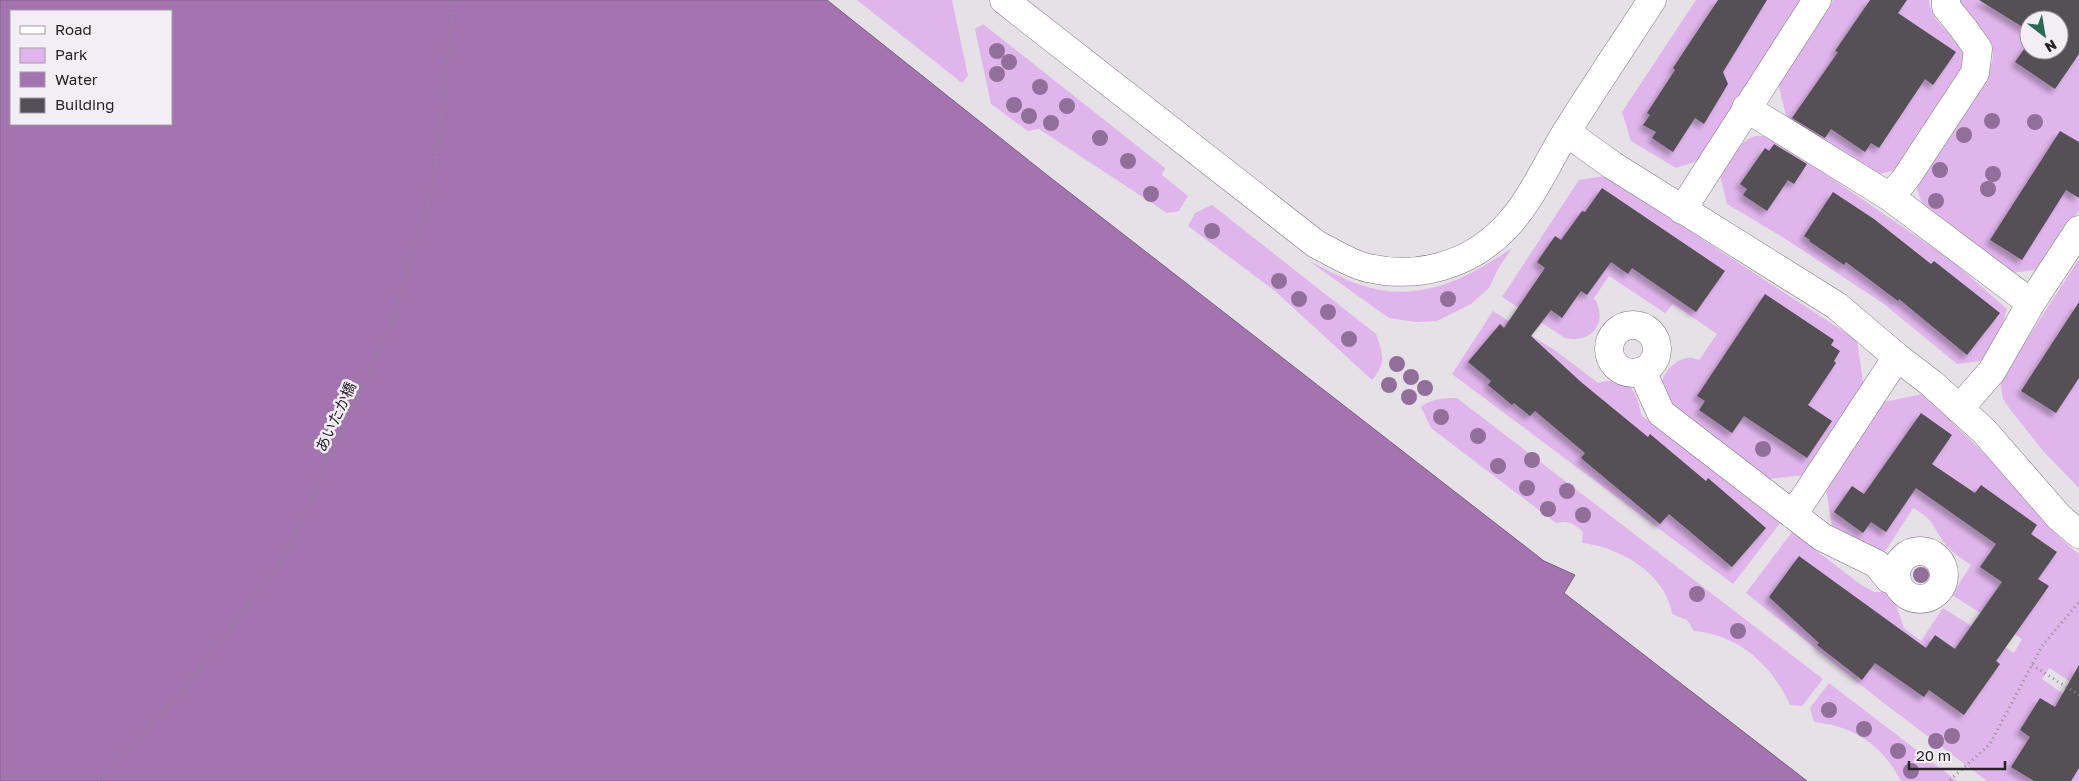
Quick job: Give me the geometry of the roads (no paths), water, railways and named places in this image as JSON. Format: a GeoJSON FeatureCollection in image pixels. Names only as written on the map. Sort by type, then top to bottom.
{"type":"FeatureCollection","features":[{"type":"Feature","properties":{"kind":"street"},"geometry":{"type":"LineString","coordinates":[[1004,0],[1316,244],[1366,268],[1393,272],[1424,272],[1446,266],[1488,243],[1504,229],[1525,202],[1566,132],[1652,0]]}},
{"type":"Feature","properties":{"kind":"street"},"geometry":{"type":"LineString","coordinates":[[1682,210],[1817,0]]}},
{"type":"Feature","properties":{"kind":"street"},"geometry":{"type":"LineString","coordinates":[[1890,197],[1906,178],[1975,73],[1978,49],[1946,7],[1946,0]]}},
{"type":"Feature","properties":{"kind":"street"},"geometry":{"type":"LineString","coordinates":[[1746,108],[1890,197],[2031,303]]}},
{"type":"Feature","properties":{"kind":"street"},"geometry":{"type":"LineString","coordinates":[[1566,132],[1612,165],[1682,210],[1837,306],[1897,358],[1931,383],[1984,431],[2059,517],[2079,534]]}},
{"type":"Feature","properties":{"kind":"street"},"geometry":{"type":"LineString","coordinates":[[1959,408],[1992,371],[2031,303],[2079,230]]}},
{"type":"Feature","properties":{"kind":"street"},"geometry":{"type":"LineString","coordinates":[[1793,515],[1897,358]]}},
{"type":"Feature","properties":{"kind":"street"},"geometry":{"type":"LineString","coordinates":[[1642,371],[1662,413],[1822,538],[1877,564],[1889,579],[1897,580]]}},
{"type":"Feature","properties":{"kind":"water"},"geometry":{"type":"Polygon","coordinates":[[[0,0],[827,0],[1047,175],[1544,561],[1575,575],[1564,593],[1807,781],[0,781],[0,0]]]}}]}
